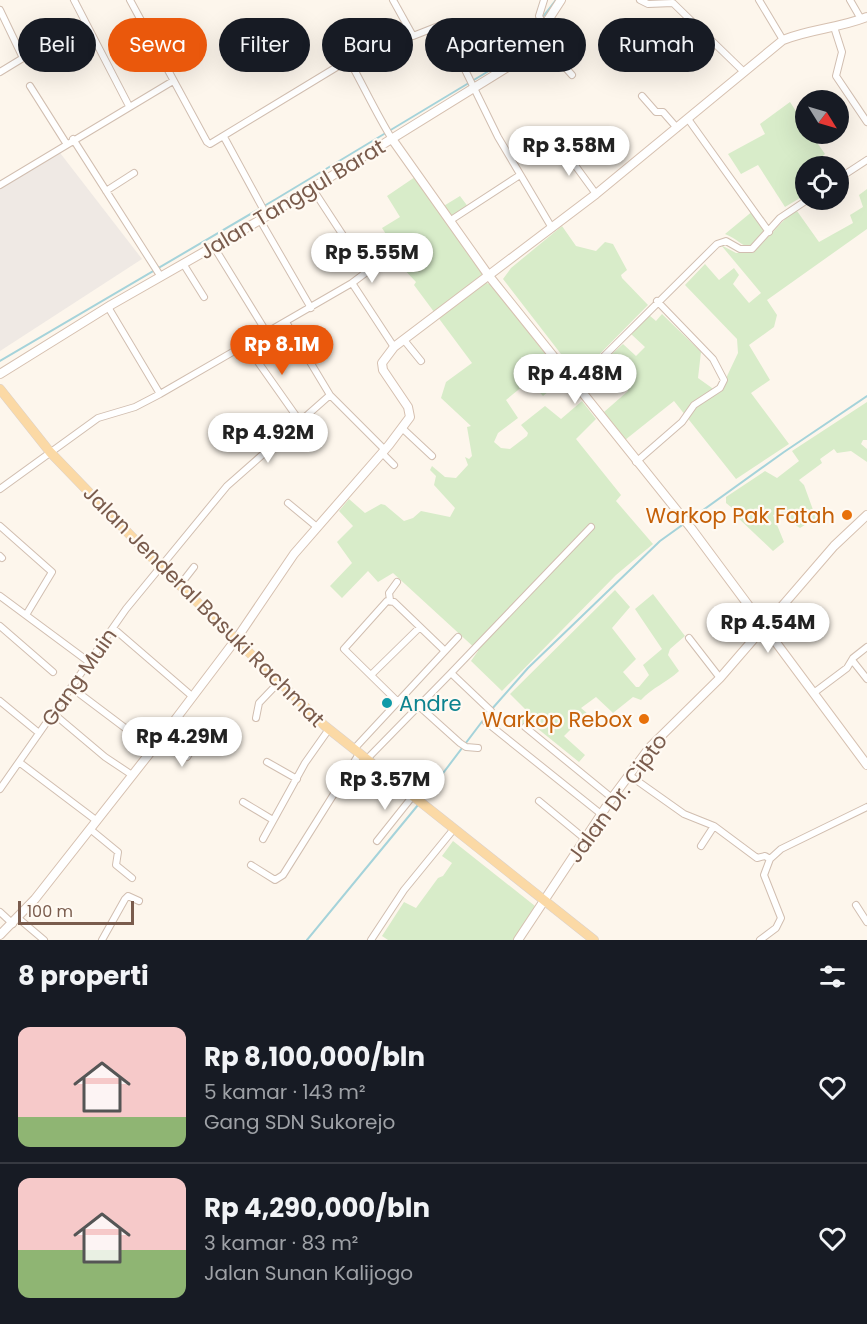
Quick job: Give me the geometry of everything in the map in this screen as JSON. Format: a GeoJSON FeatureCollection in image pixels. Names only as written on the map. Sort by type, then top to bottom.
{"type":"FeatureCollection","features":[{"type":"Feature","properties":{"kind":"main road","name":"Jalan Jenderal Basuki Rachmat"},"geometry":{"type":"LineString","coordinates":[[0,389],[50,452],[162,568],[329,729],[594,940]]}},
{"type":"Feature","properties":{"kind":"street"},"geometry":{"type":"LineString","coordinates":[[74,0],[129,106]]}},
{"type":"Feature","properties":{"kind":"street"},"geometry":{"type":"LineString","coordinates":[[130,0],[208,144],[224,137],[330,72]]}},
{"type":"Feature","properties":{"kind":"street"},"geometry":{"type":"LineString","coordinates":[[393,0],[402,18]]}},
{"type":"Feature","properties":{"kind":"street"},"geometry":{"type":"LineString","coordinates":[[540,18],[544,0]]}},
{"type":"Feature","properties":{"kind":"street","name":"Jalan Tanggul Barat"},"geometry":{"type":"LineString","coordinates":[[548,18],[561,0]]}},
{"type":"Feature","properties":{"kind":"street"},"geometry":{"type":"LineString","coordinates":[[640,0],[648,4],[673,3],[744,72]]}},
{"type":"Feature","properties":{"kind":"street"},"geometry":{"type":"LineString","coordinates":[[759,0],[783,40]]}},
{"type":"Feature","properties":{"kind":"street"},"geometry":{"type":"LineString","coordinates":[[0,935],[15,921],[97,821],[237,638],[269,588],[317,527],[402,428],[410,412],[386,376],[382,363],[394,347],[596,194],[783,40],[808,31],[834,27],[864,18],[850,0]]}},
{"type":"Feature","properties":{"kind":"street"},"geometry":{"type":"LineString","coordinates":[[0,10],[18,48]]}},
{"type":"Feature","properties":{"kind":"street"},"geometry":{"type":"LineString","coordinates":[[413,35],[444,26],[520,175],[552,228]]}},
{"type":"Feature","properties":{"kind":"street"},"geometry":{"type":"LineString","coordinates":[[834,27],[842,52],[836,76],[867,122]]}},
{"type":"Feature","properties":{"kind":"street"},"geometry":{"type":"LineString","coordinates":[[0,72],[18,61]]}},
{"type":"Feature","properties":{"kind":"street"},"geometry":{"type":"LineString","coordinates":[[356,72],[369,96],[371,105],[392,139],[489,276],[691,528],[867,765]]}},
{"type":"Feature","properties":{"kind":"street","name":"Jalan Tanggul Barat"},"geometry":{"type":"LineString","coordinates":[[0,374],[159,273],[184,265],[312,188],[392,139],[472,84],[495,72]]}},
{"type":"Feature","properties":{"kind":"street"},"geometry":{"type":"LineString","coordinates":[[569,72],[572,75]]}},
{"type":"Feature","properties":{"kind":"street"},"geometry":{"type":"LineString","coordinates":[[0,185],[66,143],[173,81]]}},
{"type":"Feature","properties":{"kind":"street"},"geometry":{"type":"LineString","coordinates":[[30,86],[66,143]]}},
{"type":"Feature","properties":{"kind":"street"},"geometry":{"type":"LineString","coordinates":[[642,96],[656,112],[663,112],[677,128]]}},
{"type":"Feature","properties":{"kind":"street"},"geometry":{"type":"LineString","coordinates":[[688,119],[769,232]]}},
{"type":"Feature","properties":{"kind":"street"},"geometry":{"type":"LineString","coordinates":[[224,137],[260,203],[264,216],[311,308]]}},
{"type":"Feature","properties":{"kind":"street"},"geometry":{"type":"LineString","coordinates":[[73,139],[159,273]]}},
{"type":"Feature","properties":{"kind":"street"},"geometry":{"type":"LineString","coordinates":[[561,146],[596,194]]}},
{"type":"Feature","properties":{"kind":"street"},"geometry":{"type":"LineString","coordinates":[[849,172],[867,160]]}},
{"type":"Feature","properties":{"kind":"street"},"geometry":{"type":"LineString","coordinates":[[106,191],[134,173]]}},
{"type":"Feature","properties":{"kind":"street"},"geometry":{"type":"LineString","coordinates":[[451,220],[520,175]]}},
{"type":"Feature","properties":{"kind":"street"},"geometry":{"type":"LineString","coordinates":[[312,188],[367,272]]}},
{"type":"Feature","properties":{"kind":"street"},"geometry":{"type":"LineString","coordinates":[[576,384],[657,301],[722,241],[740,249],[752,249],[780,218],[795,208]]}},
{"type":"Feature","properties":{"kind":"street"},"geometry":{"type":"LineString","coordinates":[[214,247],[267,333]]}},
{"type":"Feature","properties":{"kind":"street"},"geometry":{"type":"LineString","coordinates":[[184,265],[204,297]]}},
{"type":"Feature","properties":{"kind":"street"},"geometry":{"type":"LineString","coordinates":[[0,489],[98,418],[135,407],[160,394],[311,308],[376,265]]}},
{"type":"Feature","properties":{"kind":"street"},"geometry":{"type":"LineString","coordinates":[[352,283],[394,347]]}},
{"type":"Feature","properties":{"kind":"street"},"geometry":{"type":"LineString","coordinates":[[636,462],[682,422],[694,405],[720,388],[724,380],[713,359],[657,301]]}},
{"type":"Feature","properties":{"kind":"street"},"geometry":{"type":"LineString","coordinates":[[108,307],[160,394]]}},
{"type":"Feature","properties":{"kind":"street"},"geometry":{"type":"LineString","coordinates":[[286,322],[330,395],[394,465]]}},
{"type":"Feature","properties":{"kind":"street"},"geometry":{"type":"LineString","coordinates":[[404,340],[421,361]]}},
{"type":"Feature","properties":{"kind":"street"},"geometry":{"type":"LineString","coordinates":[[246,345],[299,420]]}},
{"type":"Feature","properties":{"kind":"street","name":"Gang Muin"},"geometry":{"type":"LineString","coordinates":[[0,789],[113,628],[227,486],[330,395]]}},
{"type":"Feature","properties":{"kind":"street"},"geometry":{"type":"LineString","coordinates":[[402,428],[432,456]]}},
{"type":"Feature","properties":{"kind":"street"},"geometry":{"type":"LineString","coordinates":[[288,503],[317,527]]}},
{"type":"Feature","properties":{"kind":"street","name":"Jalan Dr. Cipto"},"geometry":{"type":"LineString","coordinates":[[518,940],[601,814],[629,776],[671,725],[720,678],[834,546],[867,515]]}},
{"type":"Feature","properties":{"kind":"street"},"geometry":{"type":"LineString","coordinates":[[0,526],[52,572],[26,615]]}},
{"type":"Feature","properties":{"kind":"street"},"geometry":{"type":"LineString","coordinates":[[360,754],[420,707],[591,527]]}},
{"type":"Feature","properties":{"kind":"street"},"geometry":{"type":"LineString","coordinates":[[180,585],[194,567]]}},
{"type":"Feature","properties":{"kind":"street"},"geometry":{"type":"LineString","coordinates":[[397,582],[389,593],[390,600],[445,651]]}},
{"type":"Feature","properties":{"kind":"street"},"geometry":{"type":"LineString","coordinates":[[0,596],[89,662]]}},
{"type":"Feature","properties":{"kind":"street"},"geometry":{"type":"LineString","coordinates":[[390,600],[344,649],[397,701]]}},
{"type":"Feature","properties":{"kind":"street"},"geometry":{"type":"LineString","coordinates":[[0,626],[53,672]]}},
{"type":"Feature","properties":{"kind":"street"},"geometry":{"type":"LineString","coordinates":[[371,675],[420,627]]}},
{"type":"Feature","properties":{"kind":"street"},"geometry":{"type":"LineString","coordinates":[[113,628],[192,697]]}},
{"type":"Feature","properties":{"kind":"street"},"geometry":{"type":"LineString","coordinates":[[251,865],[275,880],[284,875],[360,754],[397,701],[458,638]]}},
{"type":"Feature","properties":{"kind":"street"},"geometry":{"type":"LineString","coordinates":[[689,638],[720,678]]}},
{"type":"Feature","properties":{"kind":"street"},"geometry":{"type":"LineString","coordinates":[[815,692],[847,668],[852,660],[867,647]]}},
{"type":"Feature","properties":{"kind":"street"},"geometry":{"type":"LineString","coordinates":[[852,660],[867,679]]}},
{"type":"Feature","properties":{"kind":"street"},"geometry":{"type":"LineString","coordinates":[[451,673],[489,709],[486,722],[601,814]]}},
{"type":"Feature","properties":{"kind":"street"},"geometry":{"type":"LineString","coordinates":[[256,718],[259,703],[280,681]]}},
{"type":"Feature","properties":{"kind":"street"},"geometry":{"type":"LineString","coordinates":[[72,688],[153,748]]}},
{"type":"Feature","properties":{"kind":"street"},"geometry":{"type":"LineString","coordinates":[[0,701],[39,733]]}},
{"type":"Feature","properties":{"kind":"street"},"geometry":{"type":"LineString","coordinates":[[420,707],[463,745],[478,748]]}},
{"type":"Feature","properties":{"kind":"street"},"geometry":{"type":"LineString","coordinates":[[54,714],[105,757],[132,775]]}},
{"type":"Feature","properties":{"kind":"street"},"geometry":{"type":"LineString","coordinates":[[525,727],[612,798]]}},
{"type":"Feature","properties":{"kind":"street"},"geometry":{"type":"LineString","coordinates":[[263,839],[297,778],[329,729]]}},
{"type":"Feature","properties":{"kind":"street"},"geometry":{"type":"LineString","coordinates":[[161,738],[187,757],[197,742]]}},
{"type":"Feature","properties":{"kind":"street"},"geometry":{"type":"LineString","coordinates":[[19,762],[97,821]]}},
{"type":"Feature","properties":{"kind":"street"},"geometry":{"type":"LineString","coordinates":[[267,762],[297,778]]}},
{"type":"Feature","properties":{"kind":"street"},"geometry":{"type":"LineString","coordinates":[[629,776],[684,814],[714,826],[757,858],[764,856],[770,859]]}},
{"type":"Feature","properties":{"kind":"street"},"geometry":{"type":"LineString","coordinates":[[377,841],[413,798]]}},
{"type":"Feature","properties":{"kind":"street"},"geometry":{"type":"LineString","coordinates":[[539,801],[585,838]]}},
{"type":"Feature","properties":{"kind":"street"},"geometry":{"type":"LineString","coordinates":[[243,802],[273,820]]}},
{"type":"Feature","properties":{"kind":"street"},"geometry":{"type":"LineString","coordinates":[[760,940],[776,928],[781,918],[764,875],[770,859],[791,844],[867,807]]}},
{"type":"Feature","properties":{"kind":"street"},"geometry":{"type":"LineString","coordinates":[[701,846],[714,826]]}},
{"type":"Feature","properties":{"kind":"street"},"geometry":{"type":"LineString","coordinates":[[90,829],[118,852],[116,865],[132,878]]}},
{"type":"Feature","properties":{"kind":"street"},"geometry":{"type":"LineString","coordinates":[[371,940],[404,890],[453,830]]}},
{"type":"Feature","properties":{"kind":"street"},"geometry":{"type":"LineString","coordinates":[[102,940],[124,899],[128,897],[139,901]]}},
{"type":"Feature","properties":{"kind":"street"},"geometry":{"type":"LineString","coordinates":[[856,905],[867,922]]}},
{"type":"Feature","properties":{"kind":"street"},"geometry":{"type":"LineString","coordinates":[[0,912],[44,940]]}},
{"type":"Feature","properties":{"kind":"shaded area"},"geometry":{"type":"Polygon","coordinates":[[[57,149],[142,259],[0,351],[0,188],[57,149]]]}},
{"type":"Feature","properties":{"kind":"green space"},"geometry":{"type":"Polygon","coordinates":[[[790,102],[795,110],[795,144],[818,144],[825,154],[823,156],[795,156],[795,201],[785,207],[758,165],[741,174],[728,154],[765,134],[760,124],[790,102]]]}},
{"type":"Feature","properties":{"kind":"green space"},"geometry":{"type":"Polygon","coordinates":[[[415,177],[442,207],[460,196],[469,208],[450,220],[485,272],[487,283],[491,285],[558,370],[544,383],[549,391],[543,396],[529,381],[506,400],[518,418],[498,433],[494,442],[501,448],[510,449],[527,436],[528,433],[521,425],[545,406],[561,419],[582,401],[596,419],[576,439],[621,495],[616,501],[653,544],[616,575],[502,691],[471,661],[478,651],[393,573],[378,582],[368,571],[342,598],[330,586],[352,563],[337,542],[353,526],[339,511],[349,499],[365,513],[381,504],[385,505],[404,521],[413,518],[421,511],[450,517],[455,508],[434,485],[436,476],[430,470],[432,466],[445,477],[456,478],[468,465],[465,457],[469,459],[472,456],[467,427],[471,426],[441,398],[446,382],[472,363],[414,285],[416,282],[384,248],[391,242],[382,228],[400,217],[387,196],[415,177]]]}},
{"type":"Feature","properties":{"kind":"green space"},"geometry":{"type":"Polygon","coordinates":[[[867,189],[867,229],[767,300],[777,315],[774,327],[749,345],[770,380],[751,393],[789,444],[736,479],[674,401],[625,440],[604,412],[628,391],[604,361],[623,344],[636,356],[645,347],[631,334],[649,315],[656,321],[662,314],[701,352],[698,378],[719,393],[738,353],[737,339],[685,285],[705,264],[719,280],[734,268],[739,275],[733,284],[749,303],[761,293],[721,245],[736,253],[753,253],[787,217],[797,211],[819,242],[853,223],[850,215],[863,207],[859,195],[867,189]]]}},
{"type":"Feature","properties":{"kind":"green space"},"geometry":{"type":"Polygon","coordinates":[[[754,210],[766,230],[754,244],[746,246],[725,234],[754,210]]]}},
{"type":"Feature","properties":{"kind":"green space"},"geometry":{"type":"Polygon","coordinates":[[[562,226],[576,246],[596,251],[605,242],[613,244],[627,270],[621,275],[622,278],[648,305],[578,376],[503,279],[511,268],[562,226]]]}},
{"type":"Feature","properties":{"kind":"green space"},"geometry":{"type":"Polygon","coordinates":[[[867,402],[867,440],[863,440],[861,444],[867,449],[867,462],[851,451],[837,453],[834,449],[820,459],[822,463],[799,480],[804,485],[816,518],[800,528],[779,514],[773,515],[784,542],[773,551],[735,515],[736,511],[726,503],[726,497],[765,471],[777,478],[799,461],[792,451],[867,402]]]}},
{"type":"Feature","properties":{"kind":"green space"},"geometry":{"type":"Polygon","coordinates":[[[615,590],[630,607],[612,628],[636,659],[623,672],[636,687],[639,687],[649,675],[643,665],[662,649],[635,609],[653,594],[685,636],[670,649],[668,655],[679,671],[641,700],[633,697],[613,713],[596,697],[581,708],[596,721],[588,729],[579,721],[564,736],[585,755],[579,762],[527,720],[521,727],[516,723],[526,710],[510,694],[615,590]]]}},
{"type":"Feature","properties":{"kind":"green space"},"geometry":{"type":"Polygon","coordinates":[[[453,841],[535,906],[514,940],[388,940],[382,936],[404,902],[416,908],[438,878],[443,876],[452,863],[442,856],[453,841]]]}},
{"type":"Feature","properties":{"kind":"waterway"},"geometry":{"type":"LineString","coordinates":[[0,361],[497,66],[517,50],[556,0]]}},
{"type":"Feature","properties":{"kind":"waterway"},"geometry":{"type":"LineString","coordinates":[[491,710],[528,668],[660,541],[867,396]]}},
{"type":"Feature","properties":{"kind":"waterway"},"geometry":{"type":"LineString","coordinates":[[422,801],[487,715]]}},
{"type":"Feature","properties":{"kind":"waterway"},"geometry":{"type":"LineString","coordinates":[[307,940],[418,805]]}},
{"type":"Feature","properties":{"kind":"place","name":"Warkop Pak Fatah"},"geometry":{"type":"Point","coordinates":[847,515]}},
{"type":"Feature","properties":{"kind":"place","name":"Andre"},"geometry":{"type":"Point","coordinates":[387,703]}},
{"type":"Feature","properties":{"kind":"place","name":"Warkop Rebox"},"geometry":{"type":"Point","coordinates":[644,719]}}]}
